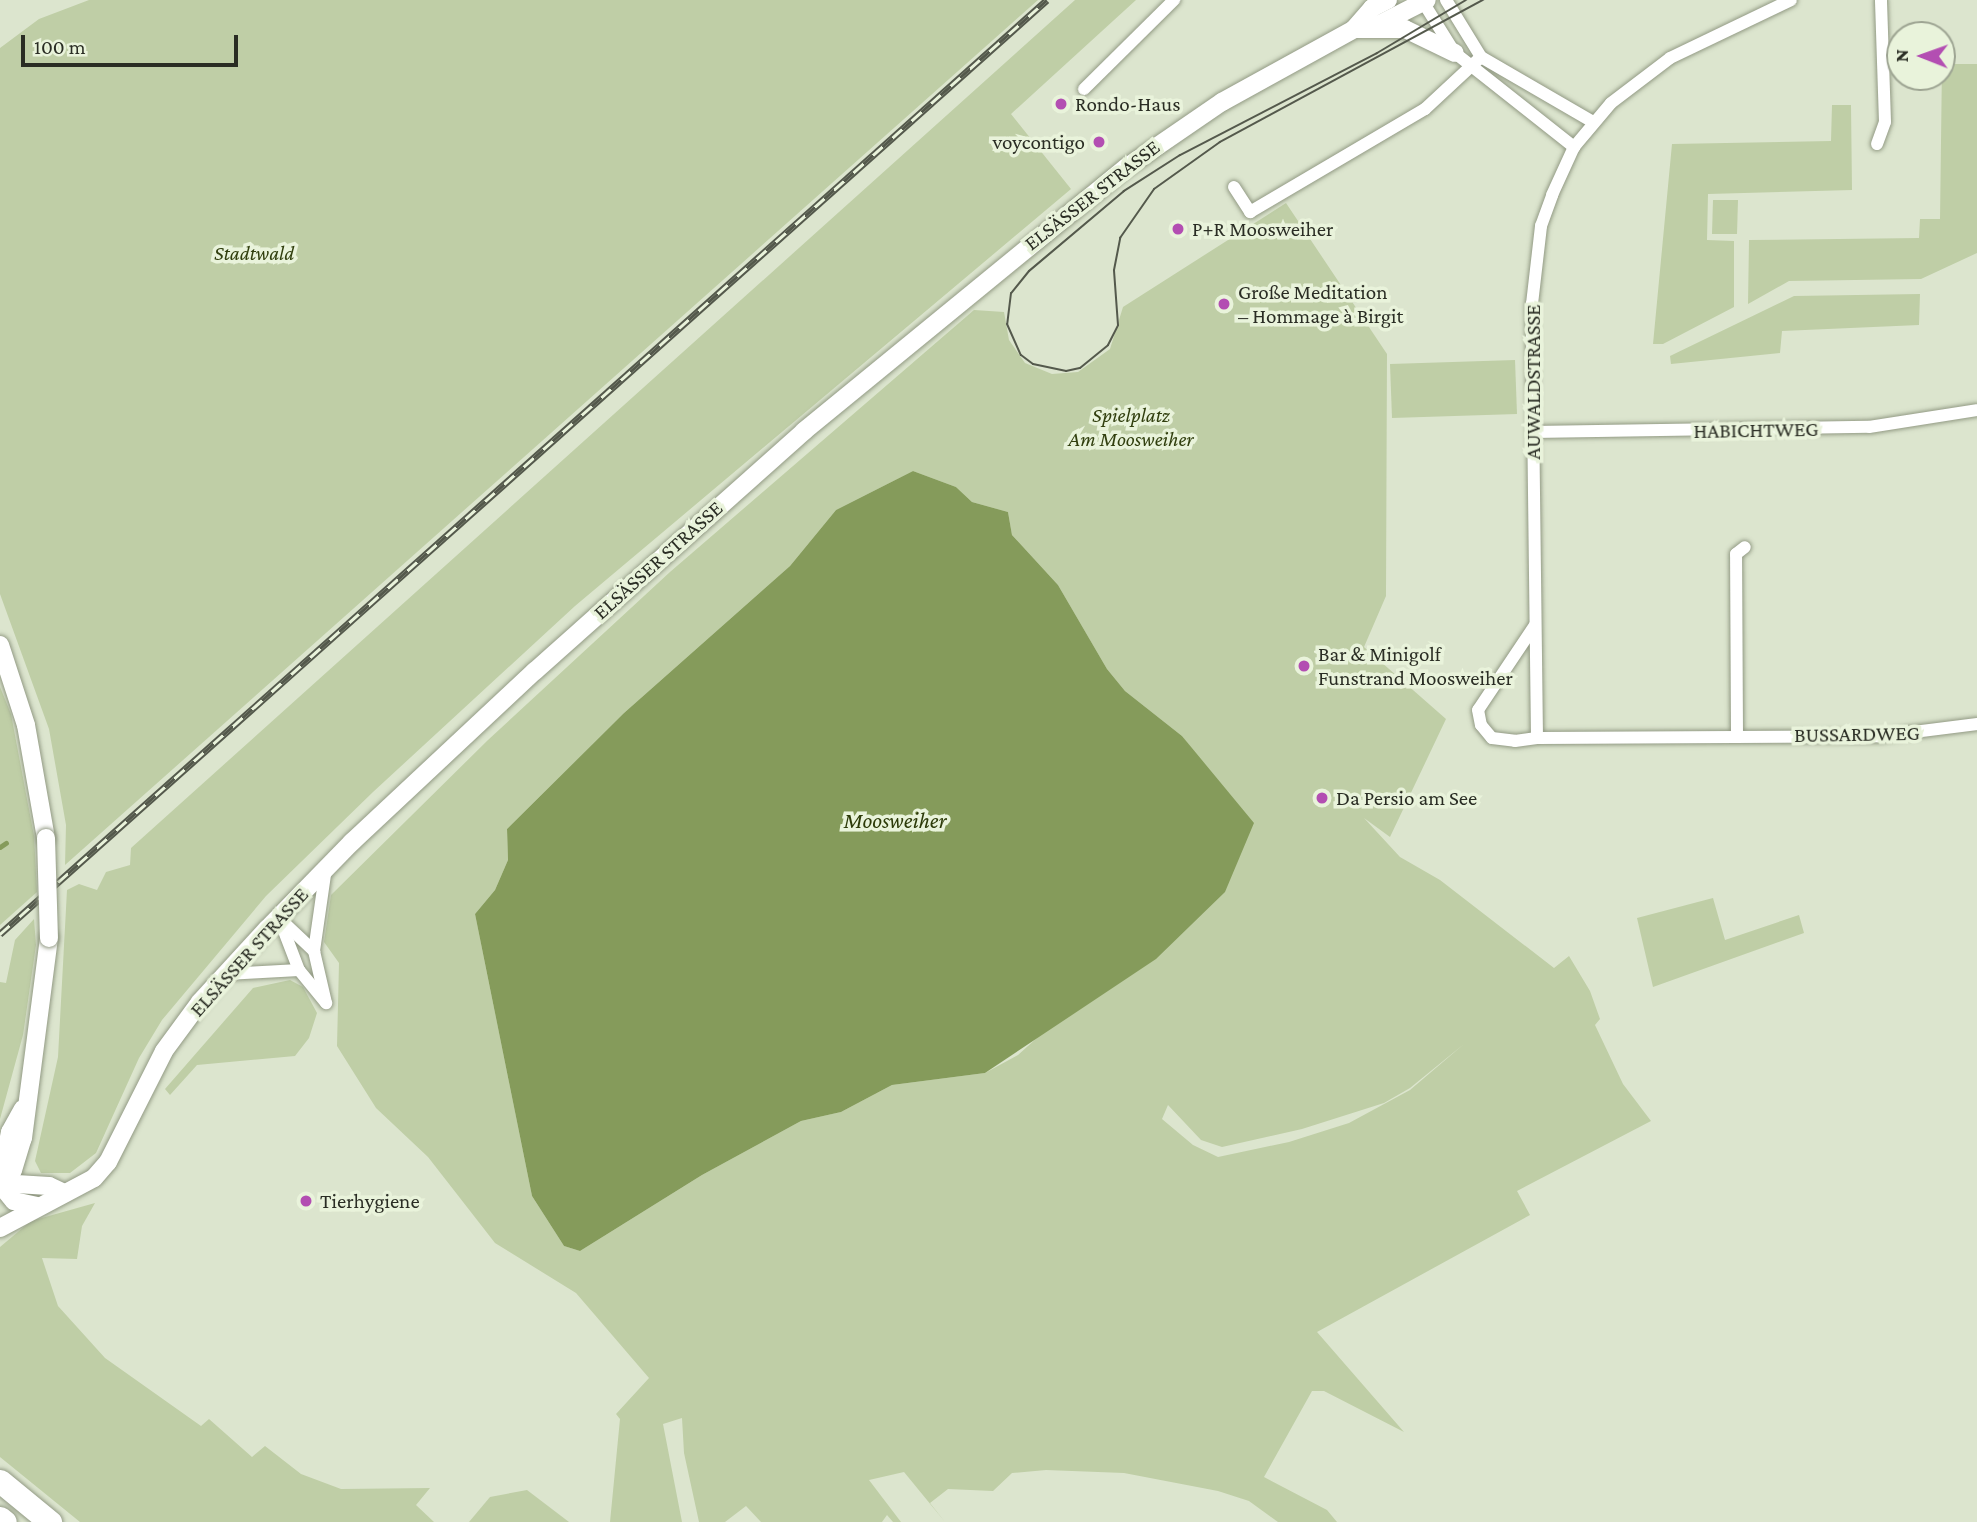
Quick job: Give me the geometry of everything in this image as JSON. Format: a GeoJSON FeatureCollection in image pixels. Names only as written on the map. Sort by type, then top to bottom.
{"type":"FeatureCollection","features":[{"type":"Feature","properties":{"kind":"highway"},"geometry":{"type":"LineString","coordinates":[[0,1481],[50,1522]]}},
{"type":"Feature","properties":{"kind":"highway"},"geometry":{"type":"LineString","coordinates":[[0,1518],[5,1522]]}},
{"type":"Feature","properties":{"kind":"main road","name":"ELSÄSSER STRASSE"},"geometry":{"type":"LineString","coordinates":[[0,1228],[94,1178],[108,1162],[158,1061],[226,974],[278,917],[326,868],[602,611],[804,431],[976,286],[1167,138],[1362,29],[1424,1]]}},
{"type":"Feature","properties":{"kind":"main road","name":"ELSÄSSER STRASSE"},"geometry":{"type":"LineString","coordinates":[[1362,29],[1379,3]]}},
{"type":"Feature","properties":{"kind":"main road"},"geometry":{"type":"LineString","coordinates":[[1362,29],[1405,29],[1455,53]]}},
{"type":"Feature","properties":{"kind":"main road"},"geometry":{"type":"LineString","coordinates":[[0,645],[26,725],[46,838],[49,939],[23,1138],[13,1170],[0,1183]]}},
{"type":"Feature","properties":{"kind":"main road"},"geometry":{"type":"LineString","coordinates":[[0,1183],[49,1186],[64,1194]]}},
{"type":"Feature","properties":{"kind":"main road"},"geometry":{"type":"LineString","coordinates":[[0,1183],[14,1201],[38,1206]]}},
{"type":"Feature","properties":{"kind":"street"},"geometry":{"type":"LineString","coordinates":[[1084,89],[1174,0]]}},
{"type":"Feature","properties":{"kind":"street"},"geometry":{"type":"LineString","coordinates":[[1446,0],[1477,62],[1574,147]]}},
{"type":"Feature","properties":{"kind":"street","name":"AUWALDSTRASSE"},"geometry":{"type":"LineString","coordinates":[[1536,738],[1533,432],[1535,260],[1541,226],[1574,147],[1593,121],[1670,58],[1791,0]]}},
{"type":"Feature","properties":{"kind":"street"},"geometry":{"type":"LineString","coordinates":[[1877,144],[1885,122],[1881,0]]}},
{"type":"Feature","properties":{"kind":"street"},"geometry":{"type":"LineString","coordinates":[[1424,1],[1455,53],[1593,121]]}},
{"type":"Feature","properties":{"kind":"street"},"geometry":{"type":"LineString","coordinates":[[1234,187],[1250,212],[1425,109],[1477,62]]}},
{"type":"Feature","properties":{"kind":"street","name":"HABICHTWEG"},"geometry":{"type":"LineString","coordinates":[[1533,432],[1855,428],[1977,410]]}},
{"type":"Feature","properties":{"kind":"street"},"geometry":{"type":"LineString","coordinates":[[1737,734],[1736,554],[1745,547]]}},
{"type":"Feature","properties":{"kind":"street"},"geometry":{"type":"LineString","coordinates":[[1535,625],[1478,710],[1481,725],[1492,738],[1515,741],[1536,738]]}},
{"type":"Feature","properties":{"kind":"street","name":"BUSSARDWEG"},"geometry":{"type":"LineString","coordinates":[[1536,738],[1705,739],[1737,734],[1882,736],[1977,724]]}},
{"type":"Feature","properties":{"kind":"street"},"geometry":{"type":"LineString","coordinates":[[278,917],[299,970],[326,1003],[314,951],[326,868]]}},
{"type":"Feature","properties":{"kind":"street"},"geometry":{"type":"LineString","coordinates":[[278,917],[314,951]]}},
{"type":"Feature","properties":{"kind":"street"},"geometry":{"type":"LineString","coordinates":[[226,974],[299,970]]}},
{"type":"Feature","properties":{"kind":"green space","name":"Stadtwald"},"geometry":{"type":"Polygon","coordinates":[[[89,0],[1038,0],[65,865],[66,825],[49,729],[0,594],[0,48],[39,19],[89,0]]]}},
{"type":"Feature","properties":{"kind":"green space"},"geometry":{"type":"Polygon","coordinates":[[[1075,0],[1136,0],[1011,114],[1071,189],[575,606],[373,792],[266,896],[162,1020],[139,1058],[96,1153],[70,1173],[41,1173],[35,1161],[58,1057],[67,890],[79,884],[97,890],[106,872],[130,865],[131,848],[1075,0]]]}},
{"type":"Feature","properties":{"kind":"green space"},"geometry":{"type":"Polygon","coordinates":[[[1956,64],[1977,64],[1977,253],[1921,279],[1789,281],[1748,304],[1749,240],[1919,238],[1920,219],[1940,219],[1942,91],[1956,91],[1956,64]]]}},
{"type":"Feature","properties":{"kind":"green space"},"geometry":{"type":"Polygon","coordinates":[[[1832,105],[1851,105],[1852,190],[1708,194],[1707,240],[1734,241],[1734,307],[1663,344],[1653,344],[1672,144],[1831,141],[1832,105]]]}},
{"type":"Feature","properties":{"kind":"green space"},"geometry":{"type":"Polygon","coordinates":[[[1713,200],[1738,200],[1737,234],[1712,234],[1713,200]]]}},
{"type":"Feature","properties":{"kind":"green space","name":"Spielplatz Am Moosweiher"},"geometry":{"type":"Polygon","coordinates":[[[1286,203],[1387,354],[1386,596],[1364,647],[1446,719],[1390,837],[1364,818],[1400,857],[1440,880],[1554,968],[1569,956],[1590,991],[1600,1019],[1595,1025],[1623,1084],[1651,1121],[1517,1191],[1530,1215],[1317,1332],[1404,1432],[1324,1391],[1312,1391],[1264,1477],[1327,1510],[1337,1522],[1278,1522],[1249,1501],[1218,1491],[1124,1473],[1046,1470],[1012,1473],[993,1491],[948,1489],[930,1503],[945,1522],[904,1472],[869,1480],[901,1522],[893,1522],[887,1515],[882,1522],[761,1522],[746,1506],[725,1522],[699,1522],[684,1453],[682,1418],[663,1424],[682,1522],[610,1522],[620,1419],[616,1414],[649,1378],[576,1293],[495,1243],[428,1157],[376,1108],[337,1046],[339,963],[324,942],[331,895],[488,740],[670,572],[974,310],[1004,312],[1009,340],[1025,363],[1052,374],[1078,372],[1110,349],[1123,307],[1286,203]],[[913,471],[836,510],[790,566],[624,713],[507,829],[508,860],[495,890],[475,914],[532,1196],[564,1246],[580,1251],[702,1175],[801,1121],[841,1112],[892,1085],[985,1073],[1018,1055],[1038,1037],[1212,776],[1182,736],[1125,691],[1107,669],[1058,585],[1012,535],[1008,512],[972,502],[956,487],[913,471]],[[1464,1044],[1410,1088],[1384,1103],[1302,1129],[1222,1147],[1201,1140],[1168,1105],[1162,1119],[1193,1145],[1218,1157],[1289,1142],[1349,1123],[1410,1090],[1464,1044]]]}},
{"type":"Feature","properties":{"kind":"green space"},"geometry":{"type":"Polygon","coordinates":[[[1920,294],[1919,325],[1782,331],[1780,353],[1671,364],[1670,356],[1794,296],[1920,294]]]}},
{"type":"Feature","properties":{"kind":"green space"},"geometry":{"type":"Polygon","coordinates":[[[1515,360],[1517,414],[1392,418],[1390,364],[1515,360]]]}},
{"type":"Feature","properties":{"kind":"green space"},"geometry":{"type":"Polygon","coordinates":[[[0,687],[11,714],[34,836],[37,892],[0,925],[0,687]]]}},
{"type":"Feature","properties":{"kind":"green space"},"geometry":{"type":"Polygon","coordinates":[[[1713,898],[1725,940],[1799,915],[1804,933],[1653,987],[1637,918],[1713,898]]]}},
{"type":"Feature","properties":{"kind":"green space"},"geometry":{"type":"Polygon","coordinates":[[[34,919],[36,945],[23,1035],[0,1119],[0,982],[6,983],[15,940],[34,919]]]}},
{"type":"Feature","properties":{"kind":"green space"},"geometry":{"type":"Polygon","coordinates":[[[290,980],[303,987],[317,1013],[309,1038],[295,1056],[197,1065],[170,1095],[165,1089],[253,988],[290,980]]]}},
{"type":"Feature","properties":{"kind":"green space"},"geometry":{"type":"Polygon","coordinates":[[[95,1203],[82,1226],[77,1259],[42,1258],[58,1306],[105,1358],[201,1426],[209,1419],[252,1457],[265,1446],[301,1474],[341,1489],[430,1488],[416,1505],[434,1522],[80,1522],[0,1457],[0,1247],[31,1221],[95,1203]]]}},
{"type":"Feature","properties":{"kind":"green space"},"geometry":{"type":"Polygon","coordinates":[[[527,1490],[569,1522],[469,1522],[490,1497],[527,1490]]]}},
{"type":"Feature","properties":{"kind":"water","name":"Moosweiher"},"geometry":{"type":"Polygon","coordinates":[[[913,471],[956,487],[972,502],[1008,512],[1012,535],[1058,585],[1107,669],[1125,691],[1182,736],[1254,823],[1225,892],[1156,959],[985,1073],[892,1085],[841,1112],[801,1121],[702,1175],[580,1251],[564,1246],[532,1196],[475,914],[495,890],[508,860],[507,829],[624,713],[790,566],[836,510],[913,471]]]}},
{"type":"Feature","properties":{"kind":"waterway"},"geometry":{"type":"LineString","coordinates":[[0,847],[6,843]]}},
{"type":"Feature","properties":{"kind":"tram line"},"geometry":{"type":"LineString","coordinates":[[1466,0],[1377,53],[1180,155],[1124,191],[1029,271],[1011,293],[1007,324],[1021,355],[1033,364],[1066,371],[1080,368],[1108,345],[1118,325],[1114,270],[1120,238],[1154,189],[1220,142],[1483,0]]}},
{"type":"Feature","properties":{"kind":"railway"},"geometry":{"type":"LineString","coordinates":[[0,934],[1047,0]]}},
{"type":"Feature","properties":{"kind":"place","name":"Rondo-Haus"},"geometry":{"type":"Point","coordinates":[1061,104]}},
{"type":"Feature","properties":{"kind":"place","name":"voycontigo"},"geometry":{"type":"Point","coordinates":[1099,142]}},
{"type":"Feature","properties":{"kind":"place","name":"P+R Moosweiher"},"geometry":{"type":"Point","coordinates":[1178,229]}},
{"type":"Feature","properties":{"kind":"place","name":"Große Meditation – Hommage à Birgit"},"geometry":{"type":"Point","coordinates":[1224,304]}},
{"type":"Feature","properties":{"kind":"place","name":"Bar & Minigolf Funstrand Moosweiher"},"geometry":{"type":"Point","coordinates":[1304,666]}},
{"type":"Feature","properties":{"kind":"place","name":"Da Persio am See"},"geometry":{"type":"Point","coordinates":[1322,798]}},
{"type":"Feature","properties":{"kind":"place","name":"Tierhygiene"},"geometry":{"type":"Point","coordinates":[306,1201]}}]}
